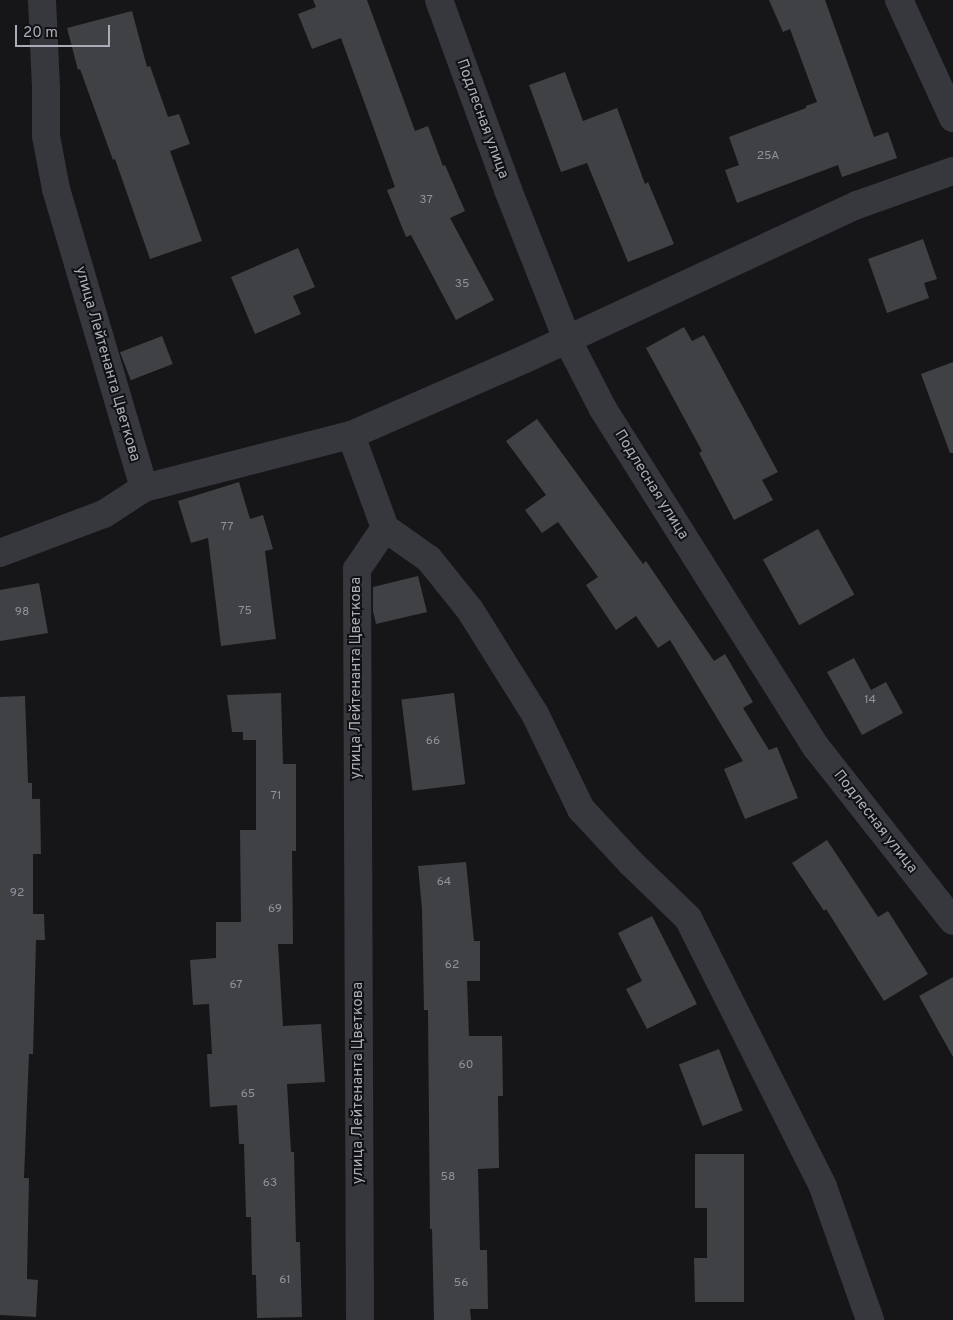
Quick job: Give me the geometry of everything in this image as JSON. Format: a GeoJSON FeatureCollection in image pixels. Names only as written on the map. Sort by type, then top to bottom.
{"type":"FeatureCollection","features":[{"type":"Feature","properties":{"kind":"street","name":"улица Лейтенанта Цветкова"},"geometry":{"type":"LineString","coordinates":[[42,0],[46,136],[56,188],[144,488]]}},
{"type":"Feature","properties":{"kind":"street","name":"Подлесная улица"},"geometry":{"type":"LineString","coordinates":[[438,0],[508,190],[567,339],[603,409],[816,747],[953,921]]}},
{"type":"Feature","properties":{"kind":"street"},"geometry":{"type":"LineString","coordinates":[[899,0],[953,118]]}},
{"type":"Feature","properties":{"kind":"street"},"geometry":{"type":"LineString","coordinates":[[0,552],[104,514],[144,488],[351,435],[567,339],[857,205],[953,171]]}},
{"type":"Feature","properties":{"kind":"street"},"geometry":{"type":"LineString","coordinates":[[351,435],[385,528],[429,558],[470,610],[535,714],[581,809],[630,864],[688,918],[823,1188],[870,1320]]}},
{"type":"Feature","properties":{"kind":"street","name":"улица Лейтенанта Цветкова"},"geometry":{"type":"LineString","coordinates":[[360,1320],[357,569],[385,528]]}},
{"type":"Feature","properties":{"kind":"building"},"geometry":{"type":"Polygon","coordinates":[[[313,0],[367,0],[415,131],[428,126],[443,166],[445,165],[465,211],[450,218],[494,300],[456,320],[411,235],[406,237],[387,190],[395,187],[341,38],[312,49],[298,14],[316,7],[313,0]]]}},
{"type":"Feature","properties":{"kind":"building"},"geometry":{"type":"Polygon","coordinates":[[[769,0],[825,0],[874,137],[888,132],[897,158],[842,177],[838,165],[737,203],[725,170],[739,165],[729,137],[806,108],[806,106],[817,102],[790,29],[783,32],[769,0]]]}},
{"type":"Feature","properties":{"kind":"building"},"geometry":{"type":"Polygon","coordinates":[[[132,11],[147,67],[150,66],[168,117],[179,114],[190,144],[170,151],[202,241],[150,259],[115,159],[113,160],[80,69],[78,70],[67,28],[132,11]]]}},
{"type":"Feature","properties":{"kind":"building"},"geometry":{"type":"Polygon","coordinates":[[[565,72],[583,121],[617,108],[645,184],[648,182],[674,244],[628,262],[587,163],[561,172],[529,85],[565,72]]]}},
{"type":"Feature","properties":{"kind":"building"},"geometry":{"type":"Polygon","coordinates":[[[923,239],[937,279],[924,283],[929,298],[887,313],[868,259],[923,239]]]}},
{"type":"Feature","properties":{"kind":"building"},"geometry":{"type":"Polygon","coordinates":[[[298,248],[315,287],[293,296],[301,314],[255,334],[231,277],[298,248]]]}},
{"type":"Feature","properties":{"kind":"building"},"geometry":{"type":"Polygon","coordinates":[[[684,327],[692,341],[704,335],[778,472],[762,480],[773,500],[734,520],[699,453],[702,451],[646,348],[684,327]]]}},
{"type":"Feature","properties":{"kind":"building"},"geometry":{"type":"Polygon","coordinates":[[[162,336],[173,364],[131,380],[120,352],[162,336]]]}},
{"type":"Feature","properties":{"kind":"building"},"geometry":{"type":"Polygon","coordinates":[[[953,362],[953,453],[950,453],[921,374],[953,362]]]}},
{"type":"Feature","properties":{"kind":"building"},"geometry":{"type":"Polygon","coordinates":[[[537,419],[643,564],[646,561],[714,661],[725,654],[753,702],[743,708],[769,750],[777,747],[798,798],[745,819],[724,769],[743,761],[670,640],[658,648],[636,616],[616,630],[586,585],[598,577],[558,522],[542,533],[525,510],[546,495],[506,441],[537,419]]]}},
{"type":"Feature","properties":{"kind":"building"},"geometry":{"type":"Polygon","coordinates":[[[239,482],[250,519],[263,515],[273,549],[265,551],[276,639],[221,646],[208,538],[191,543],[178,501],[239,482]]]}},
{"type":"Feature","properties":{"kind":"building"},"geometry":{"type":"Polygon","coordinates":[[[818,529],[854,595],[799,625],[763,560],[818,529]]]}},
{"type":"Feature","properties":{"kind":"building"},"geometry":{"type":"Polygon","coordinates":[[[418,576],[427,612],[376,624],[373,611],[373,587],[418,576]]]}},
{"type":"Feature","properties":{"kind":"building"},"geometry":{"type":"Polygon","coordinates":[[[39,583],[48,633],[0,641],[0,590],[39,583]]]}},
{"type":"Feature","properties":{"kind":"building"},"geometry":{"type":"Polygon","coordinates":[[[854,658],[871,690],[886,682],[903,713],[862,735],[827,672],[854,658]]]}},
{"type":"Feature","properties":{"kind":"building"},"geometry":{"type":"Polygon","coordinates":[[[281,693],[283,764],[296,764],[296,851],[292,851],[293,944],[278,944],[283,1026],[321,1024],[325,1082],[287,1084],[291,1152],[294,1152],[296,1242],[300,1242],[302,1317],[257,1318],[256,1275],[252,1275],[251,1217],[246,1217],[244,1144],[239,1144],[237,1105],[210,1107],[207,1054],[212,1054],[209,1004],[193,1005],[190,960],[216,958],[216,922],[241,922],[240,830],[256,830],[256,740],[243,740],[243,732],[232,732],[227,695],[281,693]]]}},
{"type":"Feature","properties":{"kind":"building"},"geometry":{"type":"Polygon","coordinates":[[[454,693],[465,784],[413,791],[401,699],[454,693]]]}},
{"type":"Feature","properties":{"kind":"building"},"geometry":{"type":"Polygon","coordinates":[[[25,696],[28,783],[32,783],[32,799],[40,799],[41,854],[33,854],[33,914],[44,914],[45,940],[36,940],[33,1054],[29,1054],[24,1178],[29,1178],[27,1279],[38,1280],[36,1317],[0,1315],[0,697],[25,696]]]}},
{"type":"Feature","properties":{"kind":"building"},"geometry":{"type":"Polygon","coordinates":[[[827,840],[878,917],[888,911],[928,974],[884,1001],[826,909],[824,911],[792,863],[827,840]]]}},
{"type":"Feature","properties":{"kind":"building"},"geometry":{"type":"Polygon","coordinates":[[[466,862],[474,941],[480,941],[480,981],[467,981],[469,1036],[502,1036],[503,1096],[498,1096],[499,1168],[478,1169],[480,1250],[487,1250],[488,1309],[470,1309],[471,1320],[434,1320],[432,1229],[430,1229],[428,1010],[424,1010],[422,909],[418,866],[466,862]]]}},
{"type":"Feature","properties":{"kind":"building"},"geometry":{"type":"Polygon","coordinates":[[[652,916],[697,1004],[647,1029],[626,989],[642,981],[618,933],[652,916]]]}},
{"type":"Feature","properties":{"kind":"building"},"geometry":{"type":"Polygon","coordinates":[[[953,977],[953,1057],[919,996],[953,977]]]}},
{"type":"Feature","properties":{"kind":"building"},"geometry":{"type":"Polygon","coordinates":[[[719,1049],[743,1111],[703,1126],[679,1064],[719,1049]]]}},
{"type":"Feature","properties":{"kind":"building"},"geometry":{"type":"Polygon","coordinates":[[[695,1154],[744,1154],[744,1302],[695,1302],[694,1258],[707,1258],[707,1208],[695,1208],[695,1154]]]}}]}
